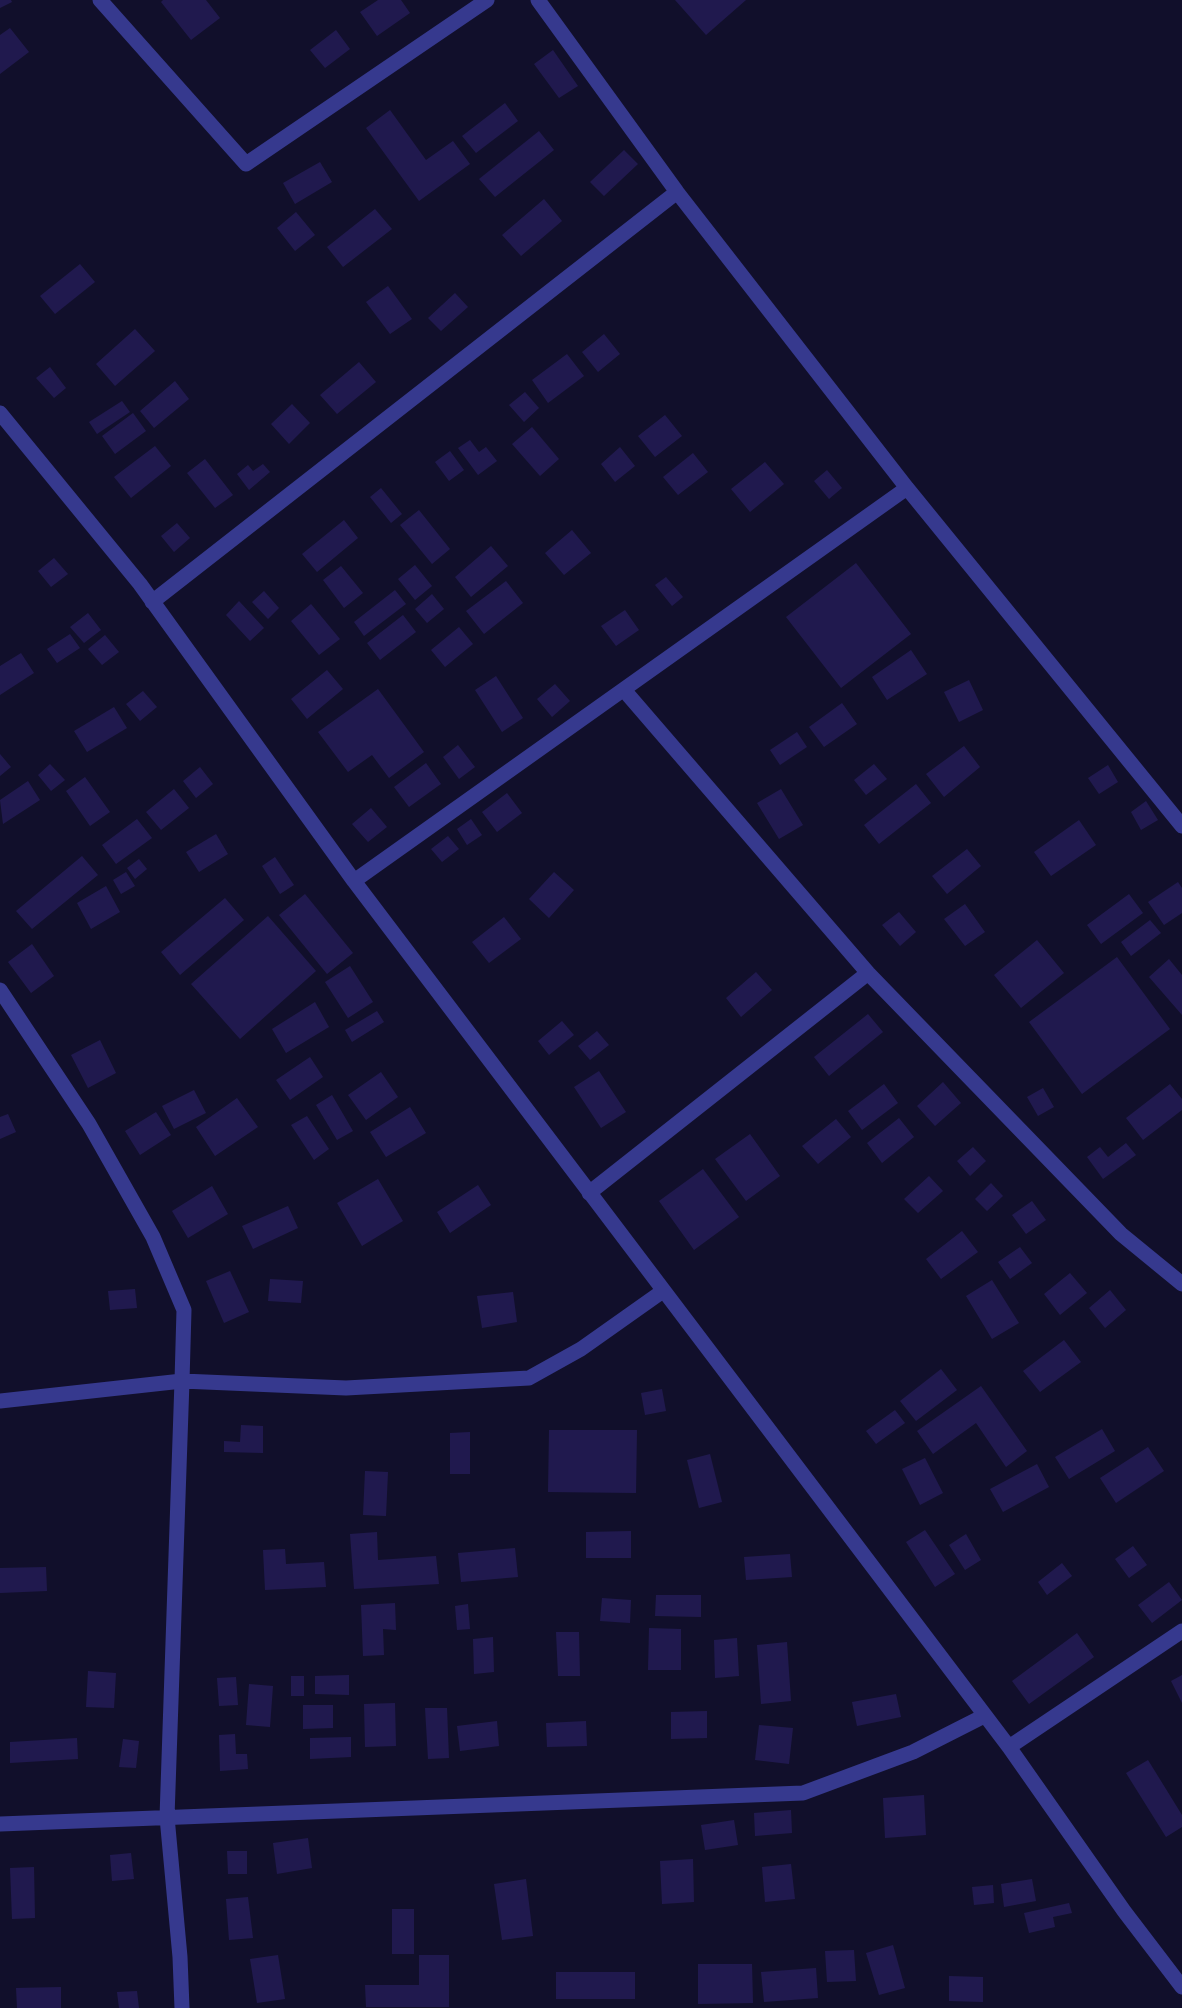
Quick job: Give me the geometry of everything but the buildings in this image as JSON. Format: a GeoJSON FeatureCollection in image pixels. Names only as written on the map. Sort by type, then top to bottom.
{"type":"FeatureCollection","features":[{"type":"Feature","properties":{"kind":"street"},"geometry":{"type":"LineString","coordinates":[[100,0],[246,164],[487,0]]}},
{"type":"Feature","properties":{"kind":"street"},"geometry":{"type":"LineString","coordinates":[[538,0],[677,192],[907,489],[1182,826]]}},
{"type":"Feature","properties":{"kind":"street"},"geometry":{"type":"LineString","coordinates":[[152,602],[677,192]]}},
{"type":"Feature","properties":{"kind":"street"},"geometry":{"type":"LineString","coordinates":[[0,413],[152,602],[354,881],[1009,1747],[1124,1911],[1182,1987]]}},
{"type":"Feature","properties":{"kind":"street"},"geometry":{"type":"LineString","coordinates":[[354,881],[907,489]]}},
{"type":"Feature","properties":{"kind":"street"},"geometry":{"type":"LineString","coordinates":[[624,690],[868,973],[1121,1234],[1182,1284]]}},
{"type":"Feature","properties":{"kind":"street"},"geometry":{"type":"LineString","coordinates":[[589,1193],[868,973]]}},
{"type":"Feature","properties":{"kind":"street"},"geometry":{"type":"LineString","coordinates":[[0,990],[89,1124],[153,1237],[184,1310],[167,1817],[182,2008]]}},
{"type":"Feature","properties":{"kind":"street"},"geometry":{"type":"LineString","coordinates":[[0,1401],[182,1381],[346,1388],[529,1378],[581,1349],[663,1291]]}},
{"type":"Feature","properties":{"kind":"street"},"geometry":{"type":"LineString","coordinates":[[1009,1747],[1182,1631]]}},
{"type":"Feature","properties":{"kind":"street"},"geometry":{"type":"LineString","coordinates":[[0,1824],[803,1793],[913,1752],[984,1716]]}}]}
